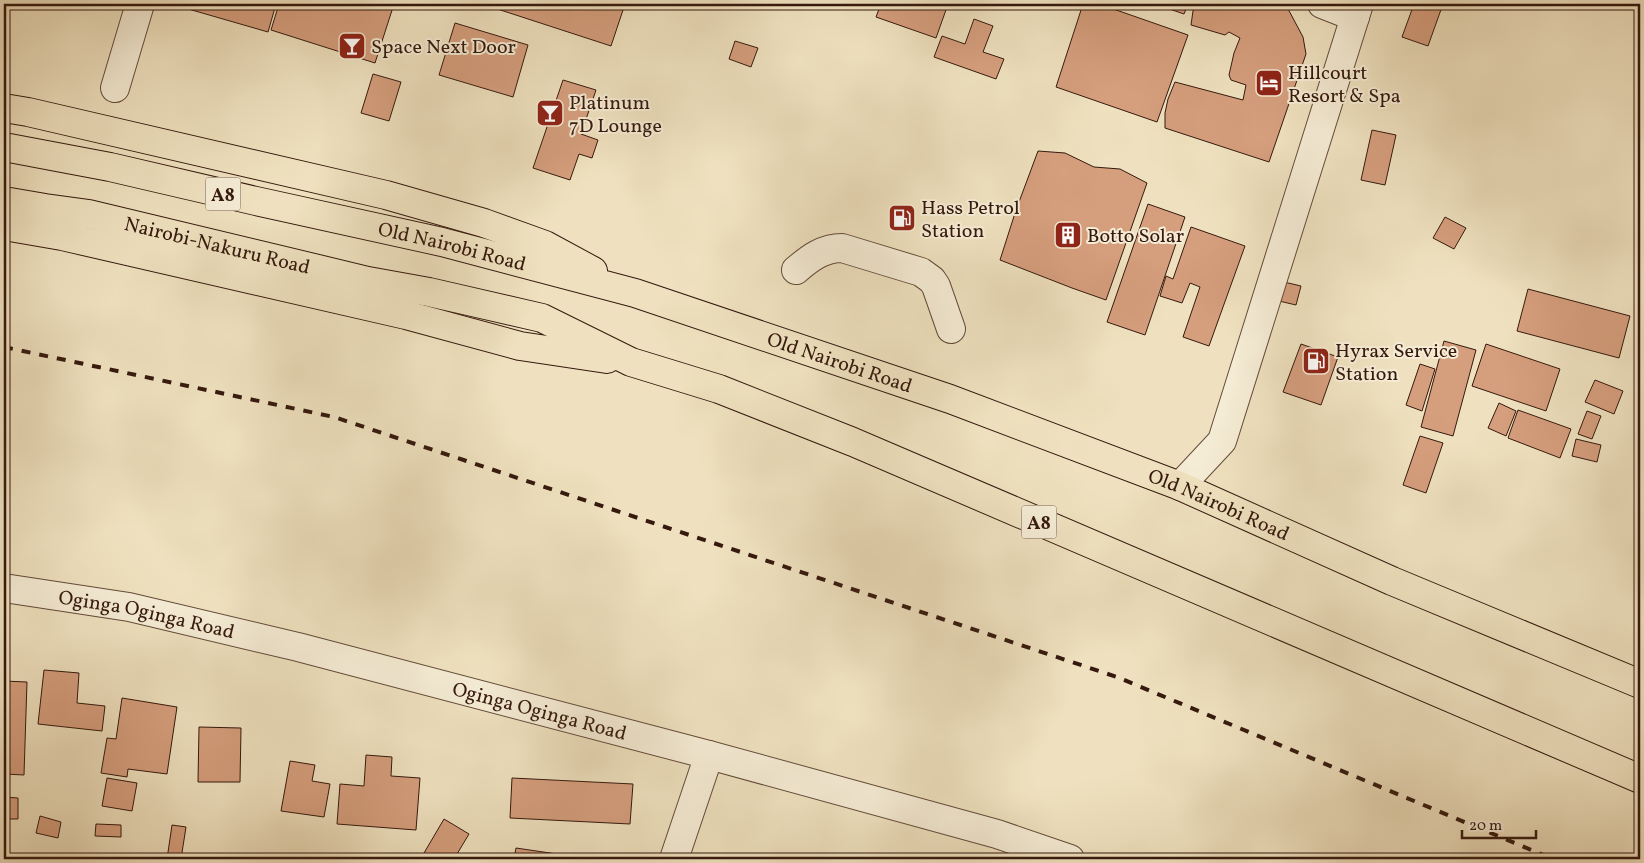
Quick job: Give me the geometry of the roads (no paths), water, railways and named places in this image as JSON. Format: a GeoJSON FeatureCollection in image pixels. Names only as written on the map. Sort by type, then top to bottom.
{"type":"FeatureCollection","features":[{"type":"Feature","properties":{"kind":"highway"},"geometry":{"type":"LineString","coordinates":[[4,108],[386,195],[475,221],[545,245],[635,293]]}},
{"type":"Feature","properties":{"kind":"highway","name":"Old Nairobi Road"},"geometry":{"type":"LineString","coordinates":[[4,147],[110,166],[256,201],[442,242],[635,293],[950,399],[1180,486],[1392,581],[1640,684]]}},
{"type":"Feature","properties":{"kind":"highway","name":"Nairobi-Nakuru Road"},"geometry":{"type":"LineString","coordinates":[[4,201],[89,214],[368,281],[429,292],[542,318],[631,362]]}},
{"type":"Feature","properties":{"kind":"highway"},"geometry":{"type":"LineString","coordinates":[[4,226],[62,236],[396,312],[520,346],[631,362]]}},
{"type":"Feature","properties":{"kind":"highway","name":"A8"},"geometry":{"type":"LineString","coordinates":[[631,362],[719,389],[853,442],[1640,779]]}},
{"type":"Feature","properties":{"kind":"street"},"geometry":{"type":"LineString","coordinates":[[114,88],[140,4]]}},
{"type":"Feature","properties":{"kind":"street"},"geometry":{"type":"LineString","coordinates":[[1180,486],[1222,441],[1357,10],[1322,4]]}},
{"type":"Feature","properties":{"kind":"street"},"geometry":{"type":"LineString","coordinates":[[796,270],[822,251],[842,248],[921,272],[932,280],[936,286],[951,329]]}},
{"type":"Feature","properties":{"kind":"street","name":"Oginga Oginga Road"},"geometry":{"type":"LineString","coordinates":[[4,588],[129,607],[298,646],[997,834],[1070,859]]}},
{"type":"Feature","properties":{"kind":"street"},"geometry":{"type":"LineString","coordinates":[[674,859],[708,755]]}},
{"type":"Feature","properties":{"kind":"railway"},"geometry":{"type":"LineString","coordinates":[[4,347],[334,417],[1117,677],[1553,859]]}},
{"type":"Feature","properties":{"kind":"place","name":"Space Next Door"},"geometry":{"type":"Point","coordinates":[352,46]}},
{"type":"Feature","properties":{"kind":"place","name":"Hillcourt Resort & Spa"},"geometry":{"type":"Point","coordinates":[1269,83]}},
{"type":"Feature","properties":{"kind":"place","name":"Platinum 7D Lounge"},"geometry":{"type":"Point","coordinates":[550,113]}},
{"type":"Feature","properties":{"kind":"place","name":"Hass Petrol Station"},"geometry":{"type":"Point","coordinates":[902,218]}},
{"type":"Feature","properties":{"kind":"place","name":"Botto Solar"},"geometry":{"type":"Point","coordinates":[1068,235]}},
{"type":"Feature","properties":{"kind":"place","name":"Hyrax Service Station"},"geometry":{"type":"Point","coordinates":[1316,361]}}]}
